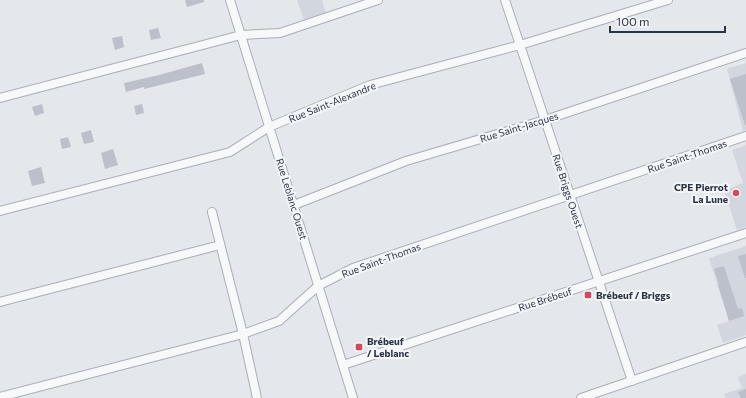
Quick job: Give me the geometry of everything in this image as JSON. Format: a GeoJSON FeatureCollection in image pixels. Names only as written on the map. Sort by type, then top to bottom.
{"type":"FeatureCollection","features":[{"type":"Feature","properties":{"kind":"street","name":"Rue Leblanc Ouest"},"geometry":{"type":"LineString","coordinates":[[230,0],[353,398]]}},
{"type":"Feature","properties":{"kind":"street"},"geometry":{"type":"LineString","coordinates":[[0,98],[241,35],[280,33],[378,0]]}},
{"type":"Feature","properties":{"kind":"street","name":"Rue Briggs Ouest"},"geometry":{"type":"LineString","coordinates":[[505,0],[546,120],[569,196],[632,381]]}},
{"type":"Feature","properties":{"kind":"street","name":"Rue Saint-Alexandre"},"geometry":{"type":"LineString","coordinates":[[0,211],[230,152],[269,127],[370,85],[520,45],[668,0]]}},
{"type":"Feature","properties":{"kind":"street","name":"Rue Saint-Jacques"},"geometry":{"type":"LineString","coordinates":[[294,205],[406,161],[546,120],[746,53]]}},
{"type":"Feature","properties":{"kind":"street","name":"Rue Saint-Thomas"},"geometry":{"type":"LineString","coordinates":[[0,397],[243,334],[279,321],[318,286],[353,268],[746,136]]}},
{"type":"Feature","properties":{"kind":"street"},"geometry":{"type":"LineString","coordinates":[[212,212],[243,334],[257,398]]}},
{"type":"Feature","properties":{"kind":"street","name":"Rue Brébeuf"},"geometry":{"type":"LineString","coordinates":[[343,365],[746,233]]}},
{"type":"Feature","properties":{"kind":"street"},"geometry":{"type":"LineString","coordinates":[[0,302],[220,246]]}},
{"type":"Feature","properties":{"kind":"street"},"geometry":{"type":"LineString","coordinates":[[580,398],[746,342]]}},
{"type":"Feature","properties":{"kind":"shaded area"},"geometry":{"type":"Polygon","coordinates":[[[297,0],[322,0],[326,13],[304,20],[297,0]]]}},
{"type":"Feature","properties":{"kind":"shaded area"},"geometry":{"type":"Polygon","coordinates":[[[746,63],[746,130],[743,131],[727,69],[746,63]]]}},
{"type":"Feature","properties":{"kind":"shaded area"},"geometry":{"type":"Polygon","coordinates":[[[746,145],[746,227],[737,230],[724,190],[743,183],[732,150],[746,145]]]}},
{"type":"Feature","properties":{"kind":"shaded area"},"geometry":{"type":"Polygon","coordinates":[[[746,246],[746,335],[723,343],[717,325],[729,321],[709,258],[746,246]]]}},
{"type":"Feature","properties":{"kind":"shaded area"},"geometry":{"type":"Polygon","coordinates":[[[746,374],[746,398],[725,398],[724,394],[742,388],[738,377],[746,374]]]}},
{"type":"Feature","properties":{"kind":"building"},"geometry":{"type":"Polygon","coordinates":[[[185,0],[204,0],[204,2],[187,7],[185,0]]]}},
{"type":"Feature","properties":{"kind":"building"},"geometry":{"type":"Polygon","coordinates":[[[158,28],[161,38],[151,40],[149,30],[158,28]]]}},
{"type":"Feature","properties":{"kind":"building"},"geometry":{"type":"Polygon","coordinates":[[[122,36],[124,47],[115,50],[112,38],[122,36]]]}},
{"type":"Feature","properties":{"kind":"building"},"geometry":{"type":"Polygon","coordinates":[[[202,63],[205,74],[126,92],[124,83],[202,63]]]}},
{"type":"Feature","properties":{"kind":"building"},"geometry":{"type":"Polygon","coordinates":[[[746,74],[746,125],[745,125],[730,79],[746,74]]]}},
{"type":"Feature","properties":{"kind":"building"},"geometry":{"type":"Polygon","coordinates":[[[42,104],[44,113],[35,116],[32,107],[42,104]]]}},
{"type":"Feature","properties":{"kind":"building"},"geometry":{"type":"Polygon","coordinates":[[[142,104],[144,113],[136,115],[134,106],[142,104]]]}},
{"type":"Feature","properties":{"kind":"building"},"geometry":{"type":"Polygon","coordinates":[[[91,130],[94,142],[84,144],[81,133],[91,130]]]}},
{"type":"Feature","properties":{"kind":"building"},"geometry":{"type":"Polygon","coordinates":[[[68,137],[71,147],[62,149],[60,139],[68,137]]]}},
{"type":"Feature","properties":{"kind":"building"},"geometry":{"type":"Polygon","coordinates":[[[113,149],[118,165],[105,169],[101,153],[113,149]]]}},
{"type":"Feature","properties":{"kind":"building"},"geometry":{"type":"Polygon","coordinates":[[[41,167],[45,183],[32,186],[28,171],[41,167]]]}},
{"type":"Feature","properties":{"kind":"building"},"geometry":{"type":"Polygon","coordinates":[[[746,254],[746,278],[745,278],[738,256],[746,254]]]}},
{"type":"Feature","properties":{"kind":"building"},"geometry":{"type":"Polygon","coordinates":[[[724,266],[738,309],[742,308],[744,316],[729,321],[714,269],[724,266]]]}},
{"type":"Feature","properties":{"kind":"building"},"geometry":{"type":"Polygon","coordinates":[[[746,389],[746,398],[741,398],[738,392],[746,389]]]}},
{"type":"Feature","properties":{"kind":"place","name":"CPE Pierrot La Lune"},"geometry":{"type":"Point","coordinates":[736,193]}},
{"type":"Feature","properties":{"kind":"place","name":"Brébeuf / Briggs"},"geometry":{"type":"Point","coordinates":[588,295]}},
{"type":"Feature","properties":{"kind":"place","name":"Brébeuf / Leblanc"},"geometry":{"type":"Point","coordinates":[359,347]}}]}
